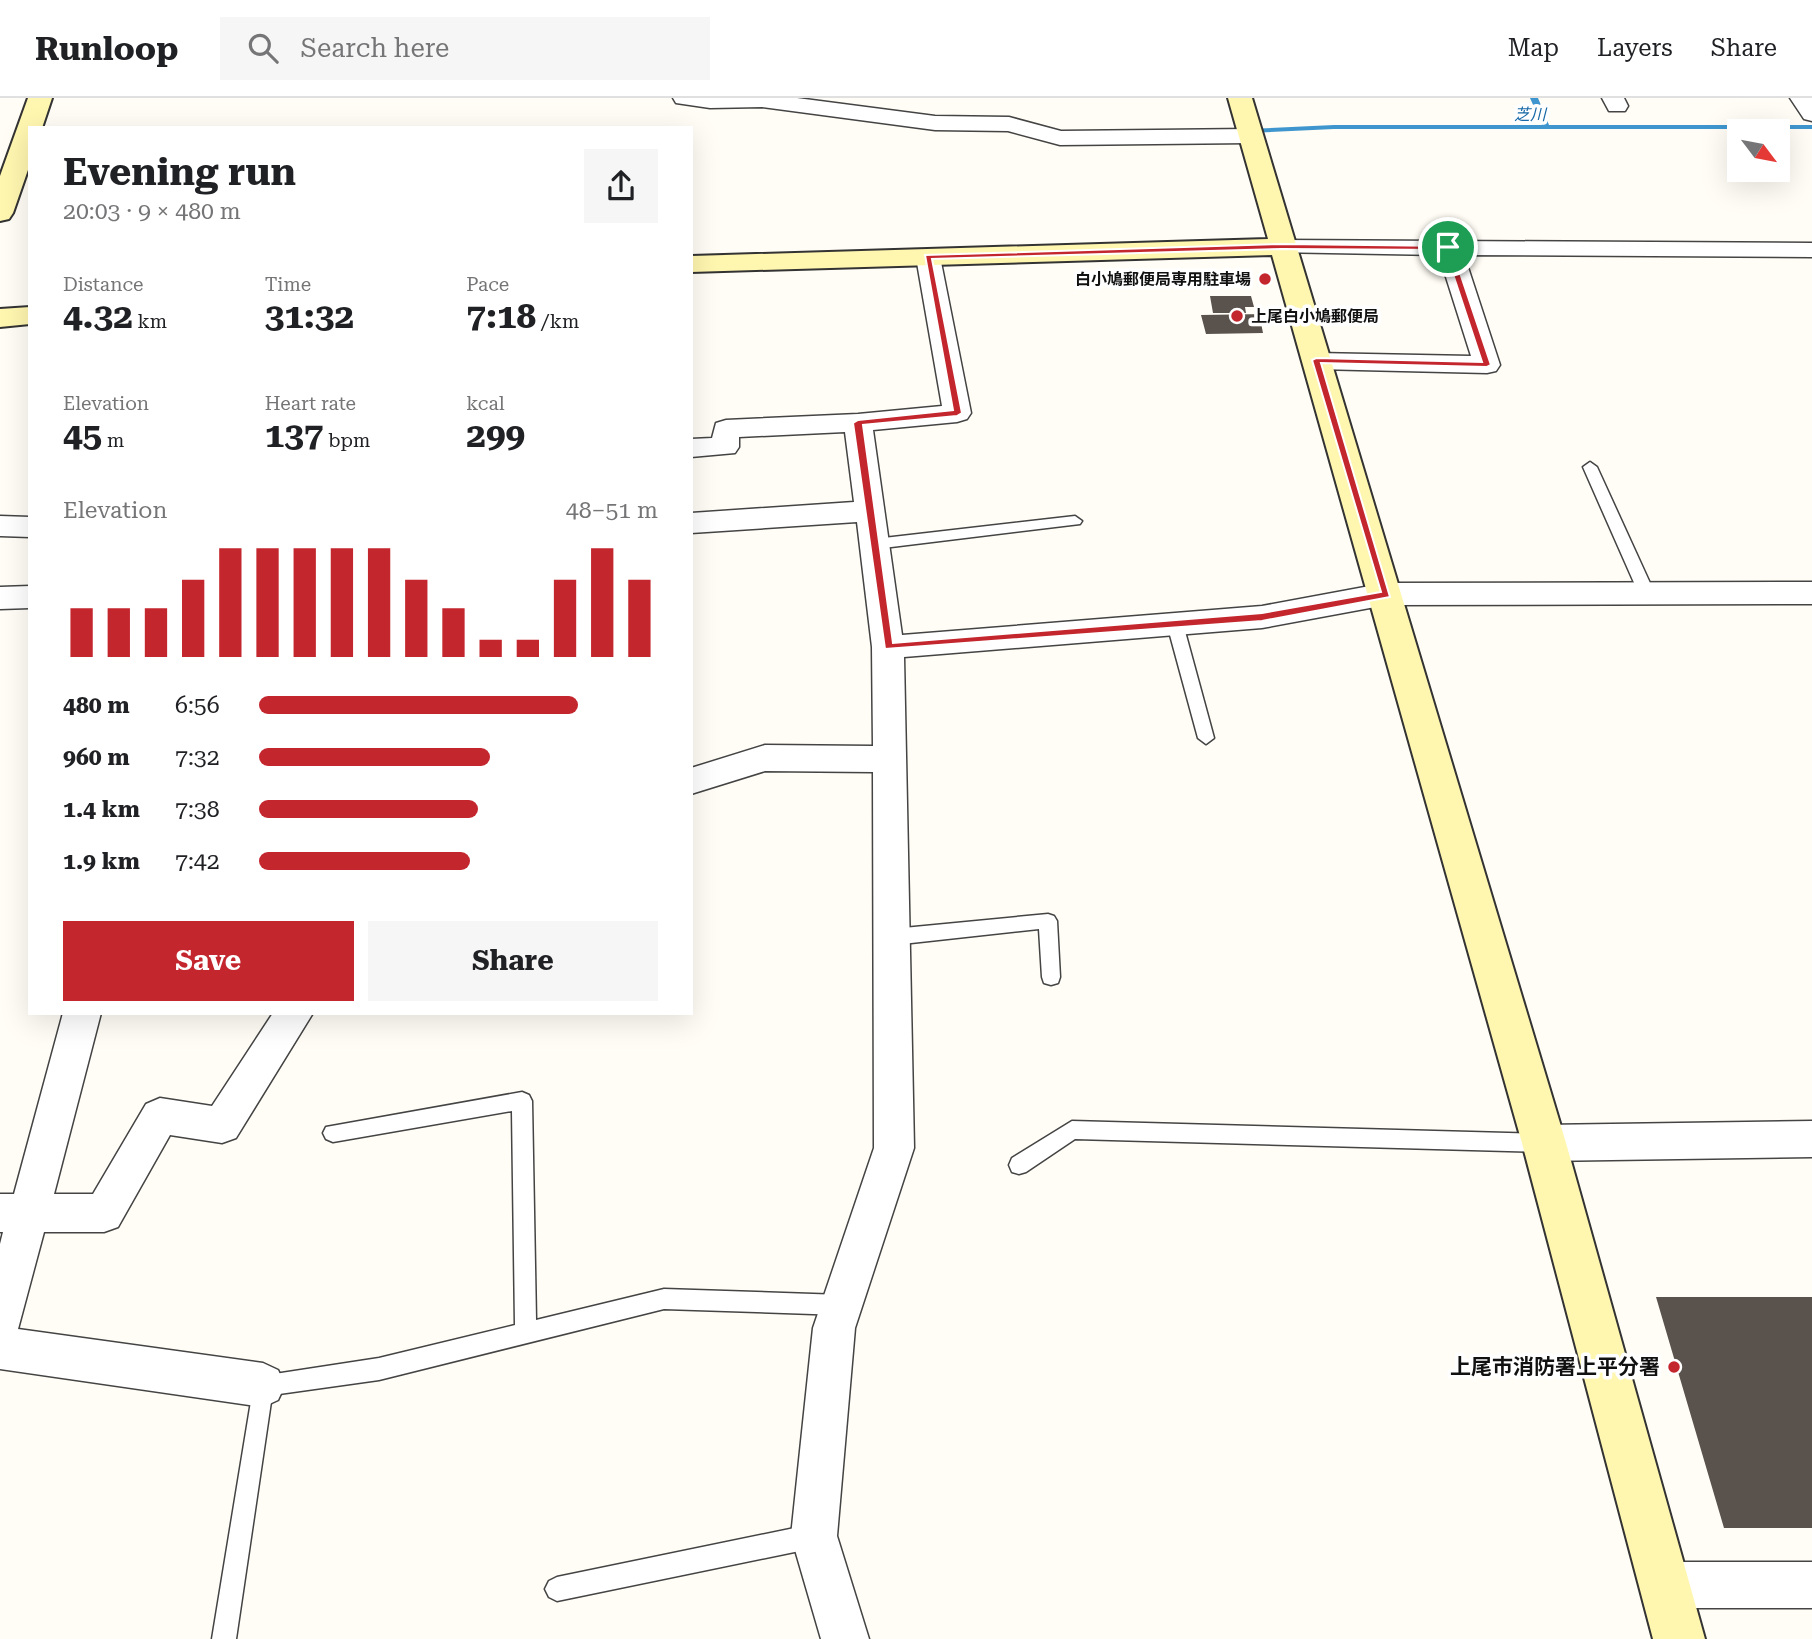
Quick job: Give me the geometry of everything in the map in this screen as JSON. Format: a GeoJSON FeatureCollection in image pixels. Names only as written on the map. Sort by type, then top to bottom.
{"type":"FeatureCollection","features":[{"type":"Feature","properties":{"kind":"street"},"geometry":{"type":"LineString","coordinates":[[30,126],[40,98]]}},
{"type":"Feature","properties":{"kind":"street"},"geometry":{"type":"LineString","coordinates":[[684,98],[710,101],[762,100],[935,123],[1009,124],[1059,138],[1250,136]]}},
{"type":"Feature","properties":{"kind":"street"},"geometry":{"type":"LineString","coordinates":[[1240,98],[1544,1143],[1679,1639]]}},
{"type":"Feature","properties":{"kind":"street"},"geometry":{"type":"LineString","coordinates":[[1801,98],[1812,114]]}},
{"type":"Feature","properties":{"kind":"street"},"geometry":{"type":"LineString","coordinates":[[1,207],[28,132]]}},
{"type":"Feature","properties":{"kind":"street"},"geometry":{"type":"LineString","coordinates":[[693,264],[1282,247],[1812,250]]}},
{"type":"Feature","properties":{"kind":"street"},"geometry":{"type":"LineString","coordinates":[[1316,360],[1487,365],[1448,247]]}},
{"type":"Feature","properties":{"kind":"street"},"geometry":{"type":"LineString","coordinates":[[693,448],[725,447],[726,429],[858,423],[957,413],[928,257]]}},
{"type":"Feature","properties":{"kind":"street"},"geometry":{"type":"LineString","coordinates":[[0,318],[28,315]]}},
{"type":"Feature","properties":{"kind":"street"},"geometry":{"type":"LineString","coordinates":[[845,1639],[814,1536],[834,1328],[894,1148],[888,647],[858,423]]}},
{"type":"Feature","properties":{"kind":"street"},"geometry":{"type":"LineString","coordinates":[[693,523],[872,528]]}},
{"type":"Feature","properties":{"kind":"street"},"geometry":{"type":"LineString","coordinates":[[0,526],[28,527]]}},
{"type":"Feature","properties":{"kind":"street"},"geometry":{"type":"LineString","coordinates":[[888,647],[1262,617],[1386,594],[1812,593]]}},
{"type":"Feature","properties":{"kind":"street"},"geometry":{"type":"LineString","coordinates":[[0,598],[28,597]]}},
{"type":"Feature","properties":{"kind":"street"},"geometry":{"type":"LineString","coordinates":[[693,780],[765,758],[891,759]]}},
{"type":"Feature","properties":{"kind":"street"},"geometry":{"type":"LineString","coordinates":[[0,1322],[15,1212],[81,1015]]}},
{"type":"Feature","properties":{"kind":"street"},"geometry":{"type":"LineString","coordinates":[[15,1212],[104,1213],[160,1116],[222,1125],[293,1015]]}},
{"type":"Feature","properties":{"kind":"street"},"geometry":{"type":"LineString","coordinates":[[1544,1143],[1812,1139]]}},
{"type":"Feature","properties":{"kind":"street"},"geometry":{"type":"LineString","coordinates":[[0,1348],[263,1385]]}},
{"type":"Feature","properties":{"kind":"street"},"geometry":{"type":"LineString","coordinates":[[1665,1585],[1812,1584]]}},
{"type":"Feature","properties":{"kind":"lane"},"geometry":{"type":"LineString","coordinates":[[1590,467],[1647,594]]}},
{"type":"Feature","properties":{"kind":"lane"},"geometry":{"type":"LineString","coordinates":[[872,528],[1075,521]]}},
{"type":"Feature","properties":{"kind":"lane"},"geometry":{"type":"LineString","coordinates":[[1175,624],[1206,738]]}},
{"type":"Feature","properties":{"kind":"lane"},"geometry":{"type":"LineString","coordinates":[[893,937],[1048,921],[1051,977]]}},
{"type":"Feature","properties":{"kind":"lane"},"geometry":{"type":"LineString","coordinates":[[333,1133],[522,1101],[526,1333]]}},
{"type":"Feature","properties":{"kind":"lane"},"geometry":{"type":"LineString","coordinates":[[1019,1165],[1072,1130],[1544,1143]]}},
{"type":"Feature","properties":{"kind":"lane"},"geometry":{"type":"LineString","coordinates":[[223,1639],[263,1385],[379,1369],[664,1299],[842,1305]]}},
{"type":"Feature","properties":{"kind":"lane"},"geometry":{"type":"LineString","coordinates":[[558,1589],[814,1536]]}},
{"type":"Feature","properties":{"kind":"building"},"geometry":{"type":"Polygon","coordinates":[[[1210,296],[1251,296],[1254,307],[1245,307],[1246,313],[1213,313],[1210,296]]]}},
{"type":"Feature","properties":{"kind":"building"},"geometry":{"type":"Polygon","coordinates":[[[1267,314],[1269,323],[1261,323],[1263,333],[1206,334],[1201,315],[1267,314]]]}},
{"type":"Feature","properties":{"kind":"building"},"geometry":{"type":"Polygon","coordinates":[[[1656,1297],[1812,1297],[1812,1528],[1724,1528],[1656,1297]]]}},
{"type":"Feature","properties":{"kind":"waterway"},"geometry":{"type":"LineString","coordinates":[[1534,98],[1547,127]]}},
{"type":"Feature","properties":{"kind":"waterway","name":"芝川"},"geometry":{"type":"LineString","coordinates":[[1248,131],[1334,127],[1547,127]]}},
{"type":"Feature","properties":{"kind":"waterway","name":"芝川"},"geometry":{"type":"LineString","coordinates":[[1547,127],[1812,127]]}},
{"type":"Feature","properties":{"kind":"place","name":"白小鳩郵便局専用駐車場"},"geometry":{"type":"Point","coordinates":[1265,279]}},
{"type":"Feature","properties":{"kind":"place","name":"上尾白小鳩郵便局"},"geometry":{"type":"Point","coordinates":[1237,316]}},
{"type":"Feature","properties":{"kind":"place","name":"上尾市消防署上平分署"},"geometry":{"type":"Point","coordinates":[1674,1367]}},
{"type":"Feature","properties":{"kind":"route"},"geometry":{"type":"LineString","coordinates":[[1282,247],[1448,247],[1487,365],[1316,360],[1386,594],[1262,617],[888,647],[858,423],[957,413],[928,257],[1282,247]]}}]}
